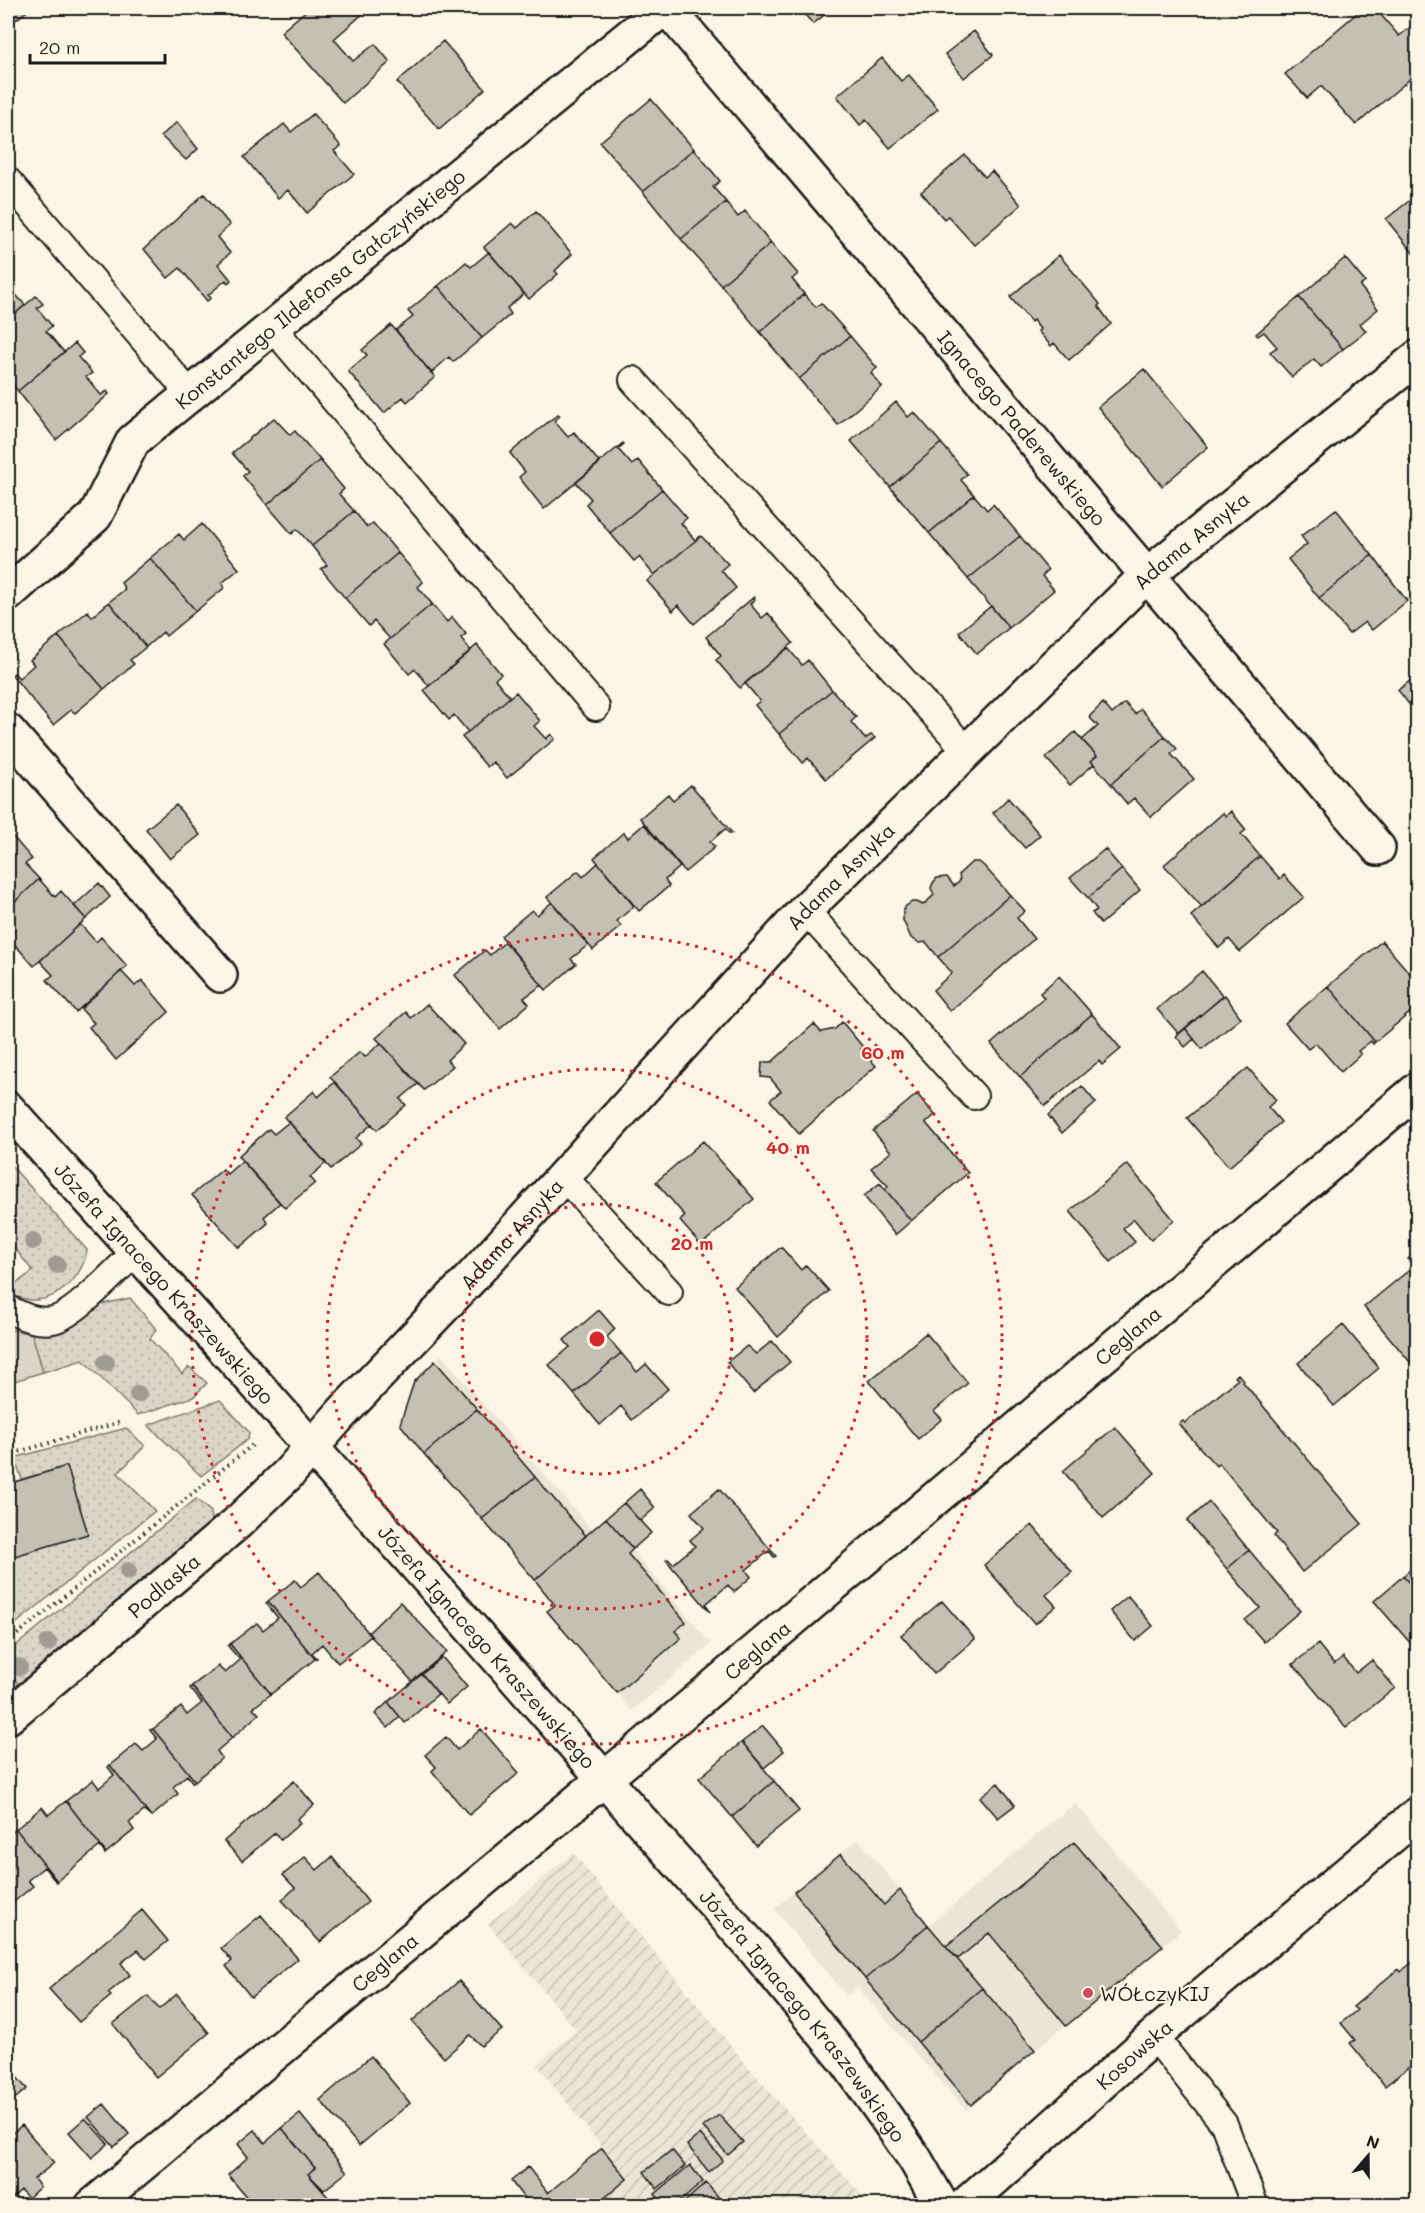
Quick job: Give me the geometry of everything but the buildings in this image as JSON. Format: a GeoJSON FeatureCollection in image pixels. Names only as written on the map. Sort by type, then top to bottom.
{"type":"FeatureCollection","features":[{"type":"Feature","properties":{"kind":"street","name":"Konstantego Ildefonsa Gałczyńskiego"},"geometry":{"type":"LineString","coordinates":[[8,594],[95,516],[133,441],[666,8]]}},
{"type":"Feature","properties":{"kind":"street","name":"Ignacego Paderewskiego"},"geometry":{"type":"LineString","coordinates":[[666,8],[1378,848]]}},
{"type":"Feature","properties":{"kind":"street","name":"Adama Asnyka"},"geometry":{"type":"LineString","coordinates":[[311,1446],[472,1277],[805,910],[1147,575],[1418,357]]}},
{"type":"Feature","properties":{"kind":"street"},"geometry":{"type":"LineString","coordinates":[[8,731],[220,975]]}},
{"type":"Feature","properties":{"kind":"street","name":"Ceglana"},"geometry":{"type":"LineString","coordinates":[[92,2205],[604,1778],[1418,1089]]}},
{"type":"Feature","properties":{"kind":"street","name":"Józefa Ignacego Kraszewskiego"},"geometry":{"type":"LineString","coordinates":[[8,1108],[311,1446],[755,1950],[847,2061],[915,2159],[942,2205]]}},
{"type":"Feature","properties":{"kind":"street","name":"Podlaska"},"geometry":{"type":"LineString","coordinates":[[8,1717],[237,1523],[288,1474],[311,1446]]}},
{"type":"Feature","properties":{"kind":"street","name":"Kosowska"},"geometry":{"type":"LineString","coordinates":[[963,2205],[1154,2036],[1418,1814]]}},
{"type":"Feature","properties":{"kind":"lane"},"geometry":{"type":"LineString","coordinates":[[8,181],[190,394]]}},
{"type":"Feature","properties":{"kind":"lane"},"geometry":{"type":"LineString","coordinates":[[272,327],[596,707]]}},
{"type":"Feature","properties":{"kind":"lane"},"geometry":{"type":"LineString","coordinates":[[633,380],[967,751]]}},
{"type":"Feature","properties":{"kind":"lane"},"geometry":{"type":"LineString","coordinates":[[805,910],[974,1096]]}},
{"type":"Feature","properties":{"kind":"lane"},"geometry":{"type":"LineString","coordinates":[[562,1176],[669,1292]]}},
{"type":"Feature","properties":{"kind":"lane"},"geometry":{"type":"LineString","coordinates":[[8,1309],[30,1319],[53,1320],[68,1313],[136,1251]]}},
{"type":"Feature","properties":{"kind":"lane"},"geometry":{"type":"LineString","coordinates":[[1154,2036],[1224,2124],[1255,2205]]}},
{"type":"Feature","properties":{"kind":"path"},"geometry":{"type":"LineString","coordinates":[[8,1455],[121,1422]]}},
{"type":"Feature","properties":{"kind":"path"},"geometry":{"type":"LineString","coordinates":[[8,1642],[258,1440]]}},
{"type":"Feature","properties":{"kind":"shaded area"},"geometry":{"type":"Polygon","coordinates":[[[8,1162],[87,1250],[78,1273],[61,1291],[50,1297],[38,1300],[14,1295],[14,1285],[33,1271],[8,1240],[8,1162]]]}},
{"type":"Feature","properties":{"kind":"shaded area"},"geometry":{"type":"Polygon","coordinates":[[[130,1298],[156,1329],[150,1339],[182,1374],[189,1367],[207,1383],[193,1397],[138,1415],[83,1360],[43,1372],[32,1334],[59,1330],[75,1324],[99,1305],[130,1298]]]}},
{"type":"Feature","properties":{"kind":"shaded area"},"geometry":{"type":"Polygon","coordinates":[[[8,1329],[32,1334],[43,1372],[8,1383],[8,1329]]]}},
{"type":"Feature","properties":{"kind":"shaded area"},"geometry":{"type":"Polygon","coordinates":[[[441,1355],[591,1529],[606,1518],[711,1644],[632,1711],[547,1611],[555,1604],[482,1519],[414,1382],[441,1355]]]}},
{"type":"Feature","properties":{"kind":"shaded area"},"geometry":{"type":"Polygon","coordinates":[[[220,1400],[249,1432],[248,1439],[201,1476],[148,1425],[220,1400]]]}},
{"type":"Feature","properties":{"kind":"shaded area"},"geometry":{"type":"Polygon","coordinates":[[[126,1428],[145,1446],[118,1473],[155,1511],[8,1630],[8,1558],[88,1534],[67,1466],[22,1479],[14,1458],[126,1428]]]}},
{"type":"Feature","properties":{"kind":"shaded area"},"geometry":{"type":"Polygon","coordinates":[[[196,1499],[211,1512],[212,1520],[209,1527],[19,1684],[8,1673],[8,1652],[196,1499]]]}},
{"type":"Feature","properties":{"kind":"shaded area"},"geometry":{"type":"Polygon","coordinates":[[[1075,1803],[1181,1931],[1035,2050],[966,2110],[857,1987],[847,1996],[774,1909],[858,1839],[929,1925],[1075,1803]]]}},
{"type":"Feature","properties":{"kind":"shaded area"},"geometry":{"type":"Polygon","coordinates":[[[573,1853],[755,2075],[867,2201],[866,2205],[595,2205],[627,2179],[537,2065],[576,2030],[488,1924],[573,1853]]]}},
{"type":"Feature","properties":{"kind":"place","name":"WÓŁczyKIJ"},"geometry":{"type":"Point","coordinates":[1088,1993]}}]}
